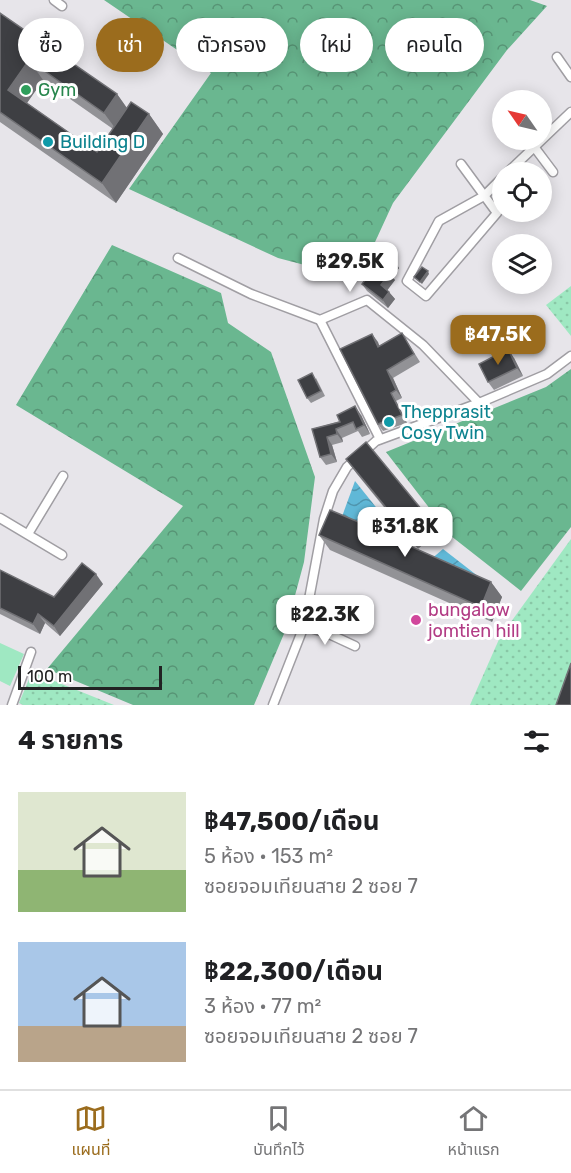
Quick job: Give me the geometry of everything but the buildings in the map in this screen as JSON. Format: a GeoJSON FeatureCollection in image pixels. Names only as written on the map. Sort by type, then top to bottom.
{"type":"FeatureCollection","features":[{"type":"Feature","properties":{"kind":"street"},"geometry":{"type":"LineString","coordinates":[[54,0],[62,6]]}},
{"type":"Feature","properties":{"kind":"street"},"geometry":{"type":"LineString","coordinates":[[557,57],[571,78]]}},
{"type":"Feature","properties":{"kind":"street"},"geometry":{"type":"LineString","coordinates":[[552,127],[571,112]]}},
{"type":"Feature","properties":{"kind":"street"},"geometry":{"type":"LineString","coordinates":[[516,162],[525,150]]}},
{"type":"Feature","properties":{"kind":"street"},"geometry":{"type":"LineString","coordinates":[[536,150],[553,172]]}},
{"type":"Feature","properties":{"kind":"street"},"geometry":{"type":"LineString","coordinates":[[461,164],[484,196],[497,213],[426,296],[407,281],[439,221],[484,196],[492,188]]}},
{"type":"Feature","properties":{"kind":"street"},"geometry":{"type":"LineString","coordinates":[[178,258],[251,294],[320,320],[380,440]]}},
{"type":"Feature","properties":{"kind":"street"},"geometry":{"type":"LineString","coordinates":[[320,320],[367,300],[423,345],[479,403]]}},
{"type":"Feature","properties":{"kind":"street"},"geometry":{"type":"LineString","coordinates":[[273,705],[304,626],[324,519],[333,491],[347,467],[376,441],[479,403],[547,374],[571,357]]}},
{"type":"Feature","properties":{"kind":"street"},"geometry":{"type":"LineString","coordinates":[[28,534],[63,476]]}},
{"type":"Feature","properties":{"kind":"street"},"geometry":{"type":"LineString","coordinates":[[0,518],[62,555]]}},
{"type":"Feature","properties":{"kind":"street"},"geometry":{"type":"LineString","coordinates":[[304,626],[327,633],[355,646]]}},
{"type":"Feature","properties":{"kind":"street"},"geometry":{"type":"LineString","coordinates":[[12,705],[31,652]]}},
{"type":"Feature","properties":{"kind":"green space"},"geometry":{"type":"Polygon","coordinates":[[[104,0],[530,0],[547,6],[507,50],[393,203],[358,279],[278,258],[129,189],[210,72],[288,72],[288,18],[176,18],[176,49],[164,41],[164,18],[130,18],[104,0]]]}},
{"type":"Feature","properties":{"kind":"green space"},"geometry":{"type":"Polygon","coordinates":[[[112,245],[221,293],[228,323],[271,352],[315,477],[304,562],[286,629],[254,705],[133,705],[47,669],[183,506],[16,405],[112,245]]]}},
{"type":"Feature","properties":{"kind":"green space"},"geometry":{"type":"Polygon","coordinates":[[[571,286],[571,336],[546,305],[571,286]]]}},
{"type":"Feature","properties":{"kind":"green space"},"geometry":{"type":"Polygon","coordinates":[[[571,369],[571,527],[521,591],[451,536],[386,452],[546,387],[571,369]]]}},
{"type":"Feature","properties":{"kind":"green space"},"geometry":{"type":"Polygon","coordinates":[[[571,539],[571,705],[470,705],[500,637],[571,539]]]}},
{"type":"Feature","properties":{"kind":"green space"},"geometry":{"type":"Polygon","coordinates":[[[0,643],[24,654],[10,686],[0,681],[0,643]]]}},
{"type":"Feature","properties":{"kind":"green space"},"geometry":{"type":"Polygon","coordinates":[[[32,672],[114,705],[23,705],[19,703],[32,672]]]}},
{"type":"Feature","properties":{"kind":"water"},"geometry":{"type":"Polygon","coordinates":[[[355,481],[412,552],[340,522],[355,481]]]}},
{"type":"Feature","properties":{"kind":"water"},"geometry":{"type":"Polygon","coordinates":[[[443,549],[497,591],[429,561],[443,549]]]}},
{"type":"Feature","properties":{"kind":"place","name":"Gym"},"geometry":{"type":"Point","coordinates":[26,90]}},
{"type":"Feature","properties":{"kind":"place","name":"Building D"},"geometry":{"type":"Point","coordinates":[48,142]}},
{"type":"Feature","properties":{"kind":"place","name":"Thepprasit Cosy Twin"},"geometry":{"type":"Point","coordinates":[389,422]}},
{"type":"Feature","properties":{"kind":"place","name":"bungalow jomtien hill"},"geometry":{"type":"Point","coordinates":[416,620]}}]}
